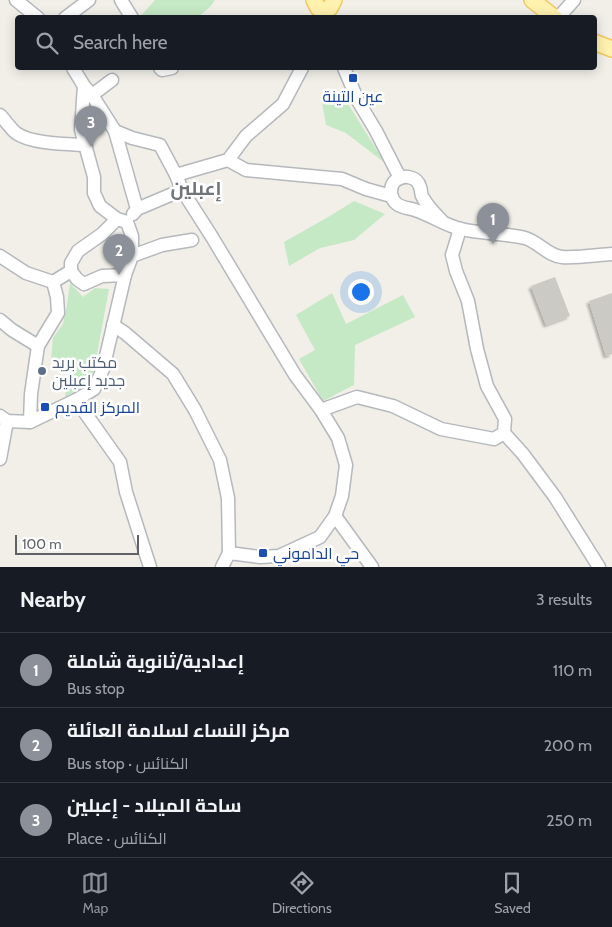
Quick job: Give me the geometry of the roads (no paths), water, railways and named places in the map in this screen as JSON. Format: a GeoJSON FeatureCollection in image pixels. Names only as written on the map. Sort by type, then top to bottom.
{"type":"FeatureCollection","features":[{"type":"Feature","properties":{"kind":"main road"},"geometry":{"type":"LineString","coordinates":[[532,0],[552,15]]}},
{"type":"Feature","properties":{"kind":"main road"},"geometry":{"type":"LineString","coordinates":[[597,43],[612,49]]}},
{"type":"Feature","properties":{"kind":"street"},"geometry":{"type":"LineString","coordinates":[[16,0],[34,15]]}},
{"type":"Feature","properties":{"kind":"street"},"geometry":{"type":"LineString","coordinates":[[69,15],[89,0]]}},
{"type":"Feature","properties":{"kind":"street"},"geometry":{"type":"LineString","coordinates":[[121,0],[130,15]]}},
{"type":"Feature","properties":{"kind":"street"},"geometry":{"type":"LineString","coordinates":[[559,15],[574,0]]}},
{"type":"Feature","properties":{"kind":"street"},"geometry":{"type":"LineString","coordinates":[[74,70],[115,132],[137,209]]}},
{"type":"Feature","properties":{"kind":"street"},"geometry":{"type":"LineString","coordinates":[[176,175],[228,160],[246,136],[283,104],[301,70]]}},
{"type":"Feature","properties":{"kind":"street"},"geometry":{"type":"LineString","coordinates":[[345,70],[358,101],[400,178]]}},
{"type":"Feature","properties":{"kind":"street"},"geometry":{"type":"LineString","coordinates":[[88,91],[112,80]]}},
{"type":"Feature","properties":{"kind":"street"},"geometry":{"type":"LineString","coordinates":[[0,460],[4,418],[30,422],[76,400],[94,389],[103,369],[125,275],[132,256],[132,236],[122,221],[100,206],[94,193],[94,177],[81,130],[88,91]]}},
{"type":"Feature","properties":{"kind":"street"},"geometry":{"type":"LineString","coordinates":[[0,115],[15,132],[24,138],[86,146]]}},
{"type":"Feature","properties":{"kind":"street"},"geometry":{"type":"LineString","coordinates":[[115,132],[160,145],[182,190],[295,375],[321,410],[338,438],[346,465],[342,496],[335,516],[320,537],[279,556],[260,557],[229,553]]}},
{"type":"Feature","properties":{"kind":"street"},"geometry":{"type":"LineString","coordinates":[[228,160],[246,170],[342,179],[366,189],[391,196],[397,204],[460,229],[528,239],[549,253],[561,257],[612,254]]}},
{"type":"Feature","properties":{"kind":"street"},"geometry":{"type":"LineString","coordinates":[[391,196],[392,185],[396,180],[406,177],[415,180],[420,187],[421,195],[431,210],[442,221]]}},
{"type":"Feature","properties":{"kind":"street"},"geometry":{"type":"LineString","coordinates":[[125,275],[102,276],[84,284],[71,271],[71,263],[78,251],[137,209],[182,190]]}},
{"type":"Feature","properties":{"kind":"street"},"geometry":{"type":"LineString","coordinates":[[405,207],[414,205],[421,195]]}},
{"type":"Feature","properties":{"kind":"street"},"geometry":{"type":"LineString","coordinates":[[460,229],[452,256],[468,301],[477,349],[487,386],[505,419],[504,433],[523,454],[555,497],[599,567]]}},
{"type":"Feature","properties":{"kind":"street"},"geometry":{"type":"LineString","coordinates":[[132,256],[162,246],[192,240]]}},
{"type":"Feature","properties":{"kind":"street"},"geometry":{"type":"LineString","coordinates":[[0,256],[26,273],[53,282],[71,271]]}},
{"type":"Feature","properties":{"kind":"street"},"geometry":{"type":"LineString","coordinates":[[30,422],[31,394],[38,346],[58,313],[57,297],[53,282]]}},
{"type":"Feature","properties":{"kind":"street"},"geometry":{"type":"LineString","coordinates":[[0,320],[38,346]]}},
{"type":"Feature","properties":{"kind":"street"},"geometry":{"type":"LineString","coordinates":[[113,325],[173,374],[220,460],[228,498],[229,553],[222,567]]}},
{"type":"Feature","properties":{"kind":"street"},"geometry":{"type":"LineString","coordinates":[[321,410],[357,397],[393,406],[441,429],[494,439],[504,433]]}},
{"type":"Feature","properties":{"kind":"street"},"geometry":{"type":"LineString","coordinates":[[76,400],[120,462],[126,492],[150,567]]}},
{"type":"Feature","properties":{"kind":"street"},"geometry":{"type":"LineString","coordinates":[[335,516],[372,567]]}},
{"type":"Feature","properties":{"kind":"place","name":"عين التينة"},"geometry":{"type":"Point","coordinates":[353,78]}},
{"type":"Feature","properties":{"kind":"place","name":"ساحة الميلاد - إعبلين"},"geometry":{"type":"Point","coordinates":[91,147]}},
{"type":"Feature","properties":{"kind":"place","name":"إعدادية/ثانوية شاملة"},"geometry":{"type":"Point","coordinates":[493,244]}},
{"type":"Feature","properties":{"kind":"place","name":"مركز النساء لسلامة العائلة"},"geometry":{"type":"Point","coordinates":[119,275]}},
{"type":"Feature","properties":{"kind":"place","name":"مكتب بريد جديد إعبلين"},"geometry":{"type":"Point","coordinates":[42,371]}},
{"type":"Feature","properties":{"kind":"place","name":"المركز القديم"},"geometry":{"type":"Point","coordinates":[45,407]}},
{"type":"Feature","properties":{"kind":"place","name":"حي الداموني"},"geometry":{"type":"Point","coordinates":[263,553]}},
{"type":"Feature","properties":{"kind":"district","name":"إعبلين"},"geometry":{"type":"Point","coordinates":[196,188]}}]}
